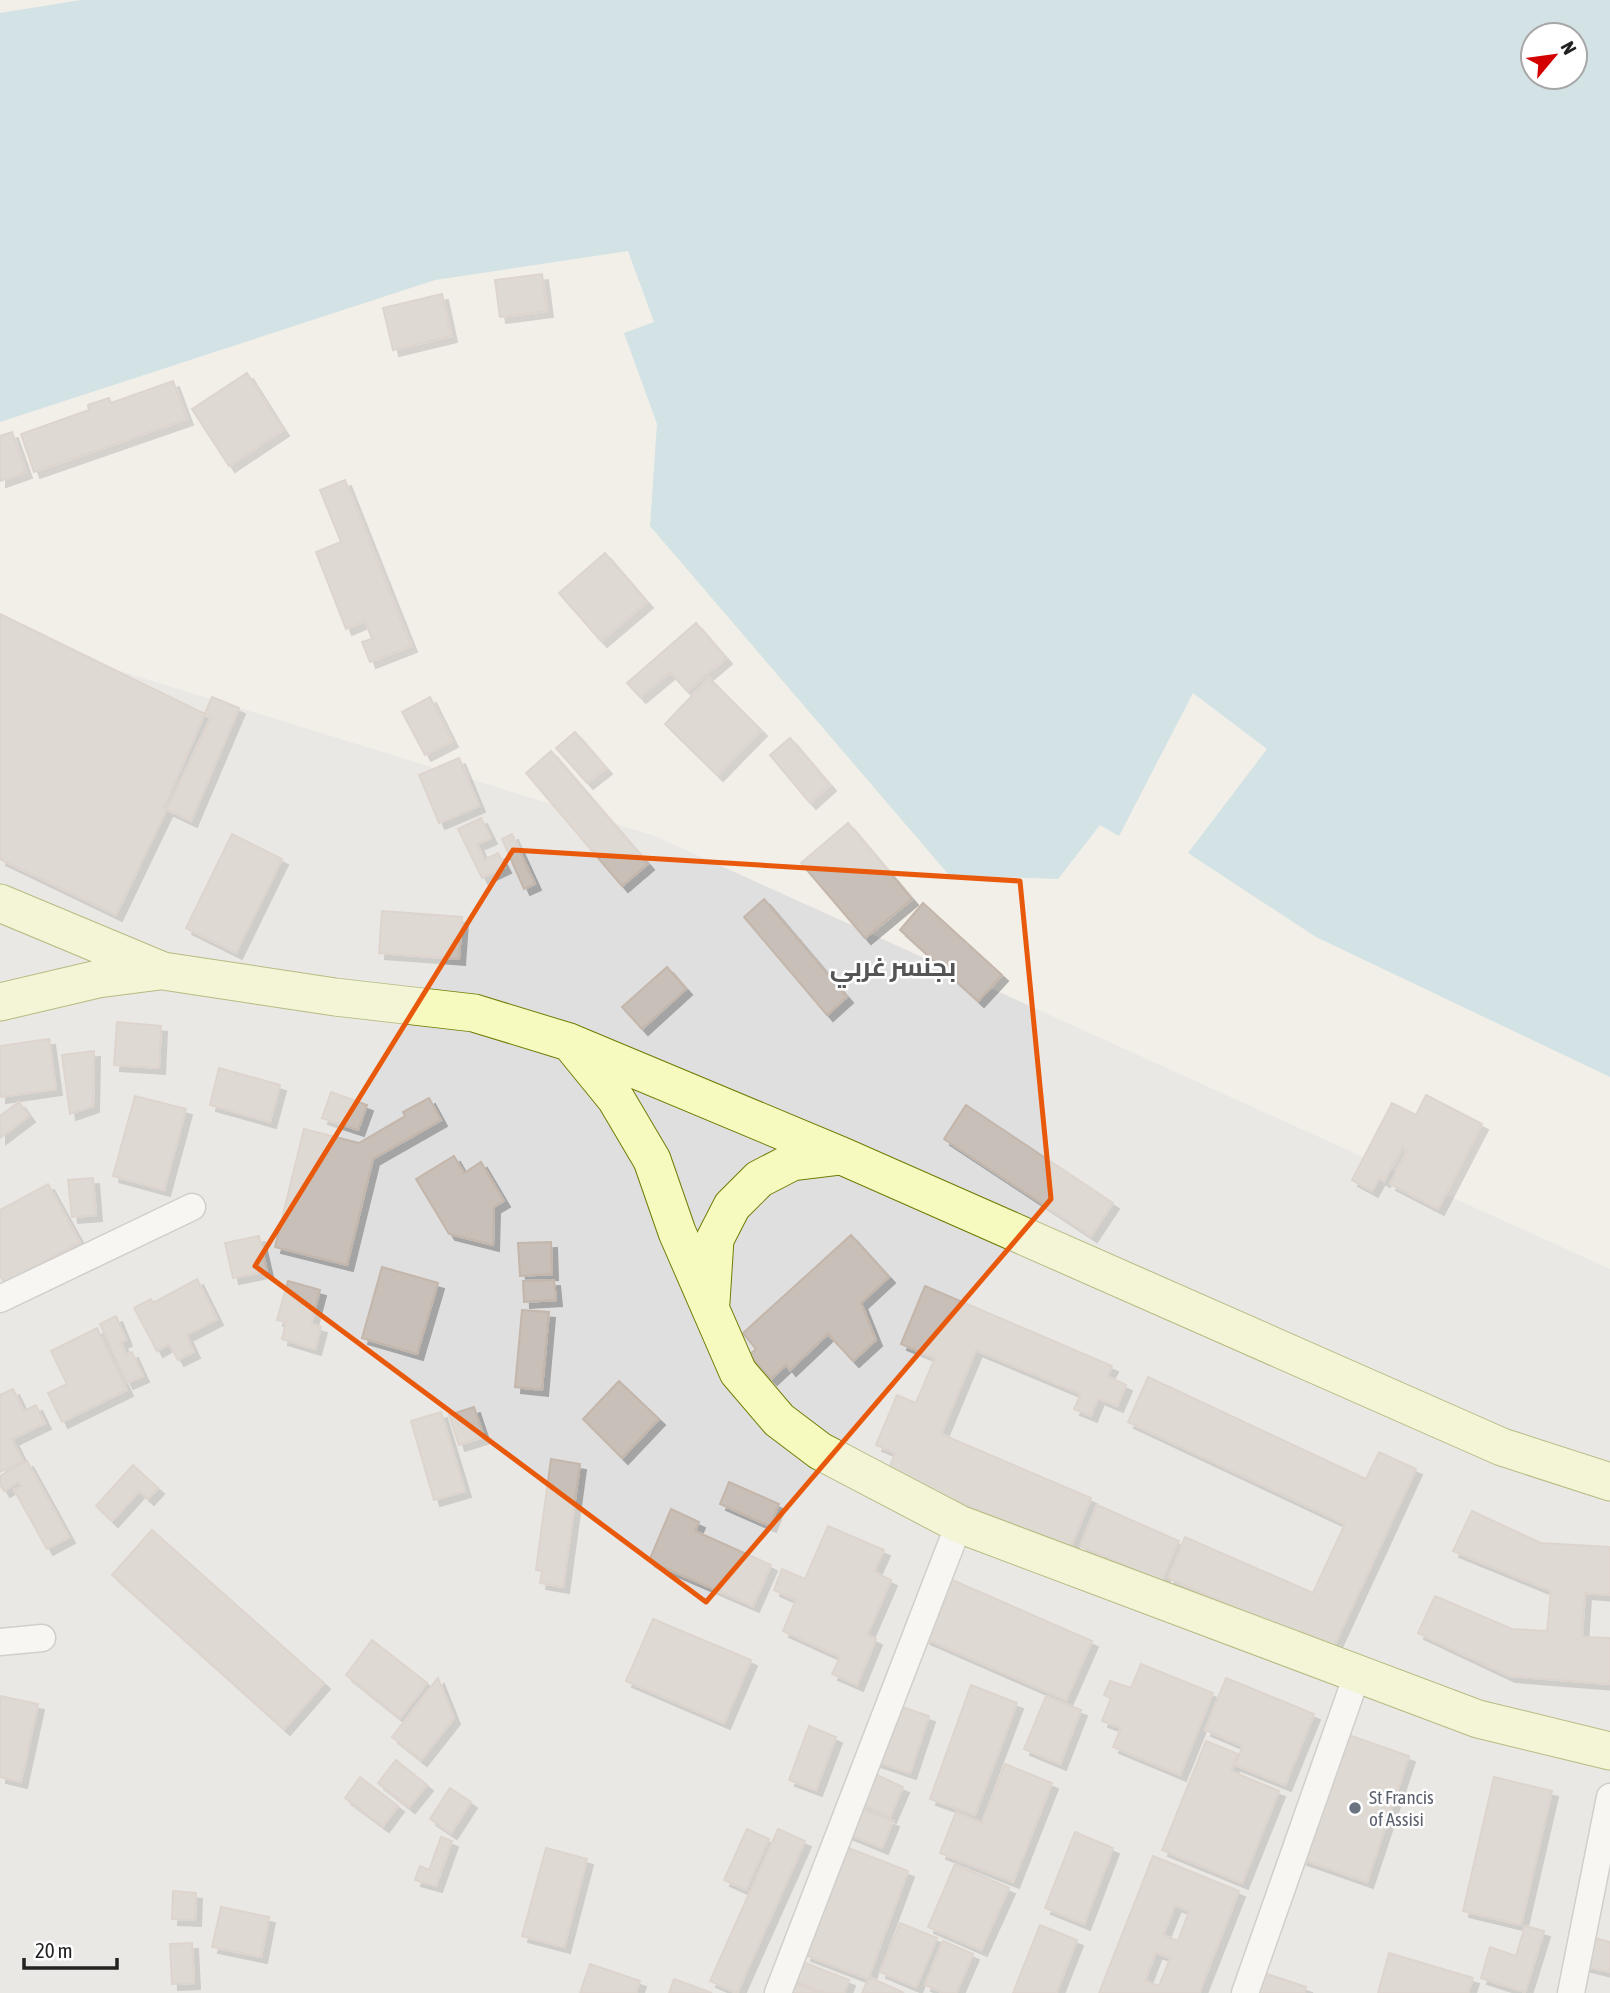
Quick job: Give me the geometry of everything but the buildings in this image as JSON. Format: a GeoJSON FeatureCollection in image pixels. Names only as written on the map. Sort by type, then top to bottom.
{"type":"FeatureCollection","features":[{"type":"Feature","properties":{"kind":"main road"},"geometry":{"type":"LineString","coordinates":[[0,903],[163,971],[335,997],[474,1013],[569,1042],[842,1156],[1502,1447],[1610,1482]]}},
{"type":"Feature","properties":{"kind":"main road"},"geometry":{"type":"LineString","coordinates":[[0,1002],[98,979],[163,971]]}},
{"type":"Feature","properties":{"kind":"main road"},"geometry":{"type":"LineString","coordinates":[[569,1042],[616,1099],[652,1160],[677,1232],[738,1372],[779,1420],[820,1451],[959,1524],[1478,1719],[1610,1751]]}},
{"type":"Feature","properties":{"kind":"main road"},"geometry":{"type":"LineString","coordinates":[[711,1311],[715,1239],[732,1206],[759,1179],[792,1162],[842,1156]]}},
{"type":"Feature","properties":{"kind":"street"},"geometry":{"type":"LineString","coordinates":[[0,1299],[192,1207]]}},
{"type":"Feature","properties":{"kind":"street"},"geometry":{"type":"LineString","coordinates":[[778,1993],[959,1524]]}},
{"type":"Feature","properties":{"kind":"street"},"geometry":{"type":"LineString","coordinates":[[0,1642],[42,1638]]}},
{"type":"Feature","properties":{"kind":"street"},"geometry":{"type":"LineString","coordinates":[[1245,1993],[1357,1675]]}},
{"type":"Feature","properties":{"kind":"street"},"geometry":{"type":"LineString","coordinates":[[1571,1993],[1610,1797]]}},
{"type":"Feature","properties":{"kind":"highlighted area"},"geometry":{"type":"Polygon","coordinates":[[[513,850],[1020,881],[1051,1199],[706,1602],[255,1266],[513,850]]]}},
{"type":"Feature","properties":{"kind":"shaded area"},"geometry":{"type":"Polygon","coordinates":[[[0,634],[655,836],[1610,1269],[1610,1993],[0,1993],[0,634]]]}},
{"type":"Feature","properties":{"kind":"water"},"geometry":{"type":"Polygon","coordinates":[[[81,0],[1610,0],[1610,1077],[1316,937],[1188,853],[1267,749],[1193,693],[1119,836],[1100,825],[1058,879],[949,875],[650,526],[657,424],[624,333],[654,322],[628,251],[435,280],[0,422],[0,13],[81,0]]]}},
{"type":"Feature","properties":{"kind":"place","name":"St Francis of Assisi"},"geometry":{"type":"Point","coordinates":[1355,1808]}},
{"type":"Feature","properties":{"kind":"district","name":"بجنسر غربي"},"geometry":{"type":"Point","coordinates":[893,967]}}]}
